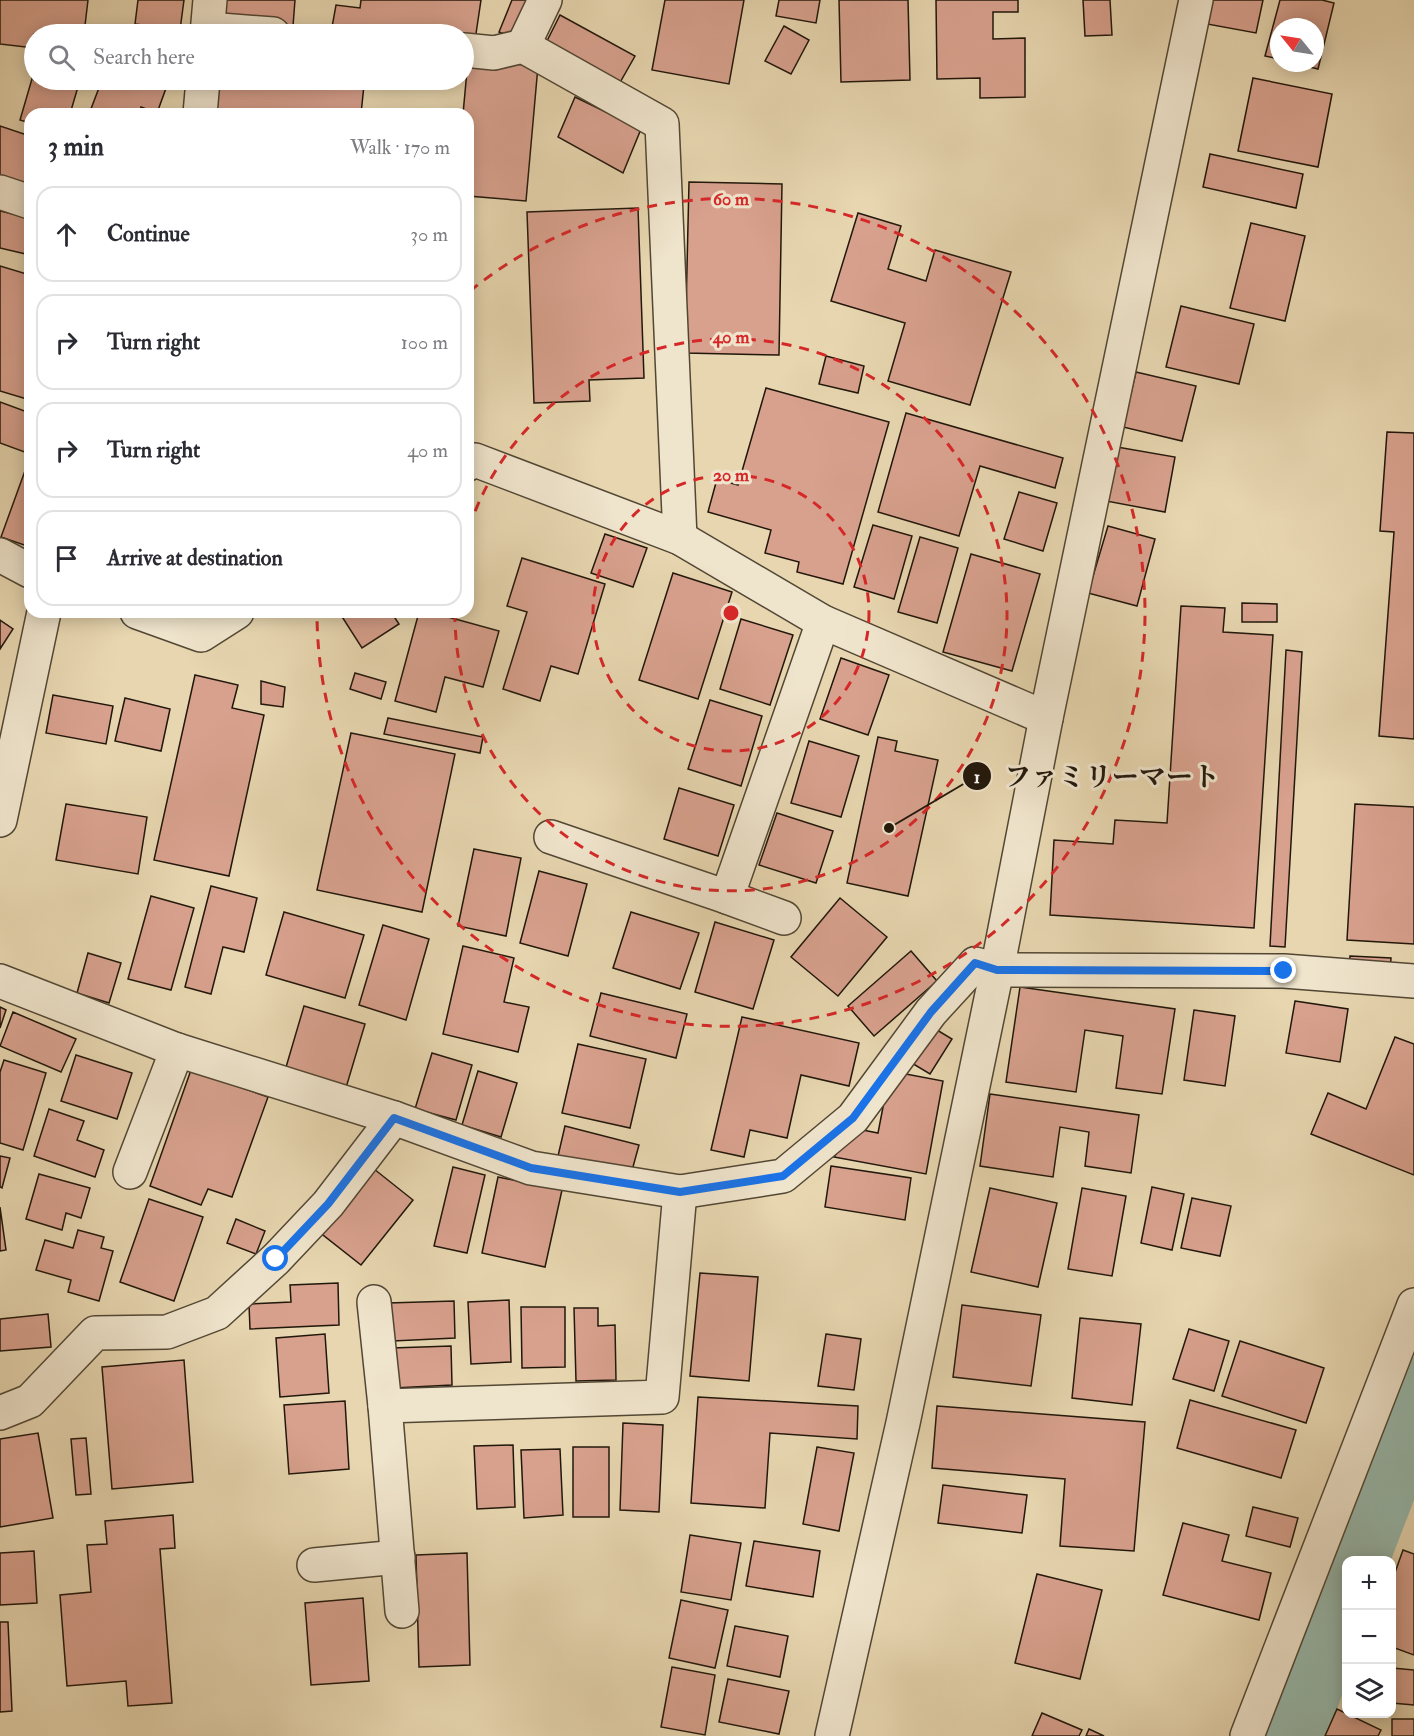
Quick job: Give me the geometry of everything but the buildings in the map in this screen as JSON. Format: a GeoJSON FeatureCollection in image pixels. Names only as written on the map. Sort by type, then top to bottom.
{"type":"FeatureCollection","features":[{"type":"Feature","properties":{"kind":"street"},"geometry":{"type":"LineString","coordinates":[[523,46],[545,0]]}},
{"type":"Feature","properties":{"kind":"street"},"geometry":{"type":"LineString","coordinates":[[832,1736],[903,1423],[997,970],[1046,718],[1196,0]]}},
{"type":"Feature","properties":{"kind":"street"},"geometry":{"type":"LineString","coordinates":[[208,21],[223,24]]}},
{"type":"Feature","properties":{"kind":"street"},"geometry":{"type":"LineString","coordinates":[[474,51],[494,52],[523,46],[662,124],[680,538]]}},
{"type":"Feature","properties":{"kind":"street"},"geometry":{"type":"LineString","coordinates":[[201,108],[202,90]]}},
{"type":"Feature","properties":{"kind":"street"},"geometry":{"type":"LineString","coordinates":[[0,192],[24,200]]}},
{"type":"Feature","properties":{"kind":"street"},"geometry":{"type":"LineString","coordinates":[[474,461],[680,538],[823,622],[1046,718]]}},
{"type":"Feature","properties":{"kind":"street"},"geometry":{"type":"LineString","coordinates":[[0,555],[24,568]]}},
{"type":"Feature","properties":{"kind":"street"},"geometry":{"type":"LineString","coordinates":[[0,820],[15,680],[41,618]]}},
{"type":"Feature","properties":{"kind":"street"},"geometry":{"type":"LineString","coordinates":[[153,618],[201,635],[228,618]]}},
{"type":"Feature","properties":{"kind":"street"},"geometry":{"type":"LineString","coordinates":[[727,897],[823,622]]}},
{"type":"Feature","properties":{"kind":"street"},"geometry":{"type":"LineString","coordinates":[[551,837],[784,918]]}},
{"type":"Feature","properties":{"kind":"street"},"geometry":{"type":"LineString","coordinates":[[0,981],[177,1050],[394,1118],[531,1168],[680,1192],[783,1176],[853,1118],[931,1012],[975,963],[997,970],[1284,971],[1414,981]]}},
{"type":"Feature","properties":{"kind":"street"},"geometry":{"type":"LineString","coordinates":[[130,1172],[177,1050]]}},
{"type":"Feature","properties":{"kind":"street"},"geometry":{"type":"LineString","coordinates":[[0,1413],[30,1401],[95,1333],[167,1332],[217,1313],[276,1259],[328,1204],[394,1118]]}},
{"type":"Feature","properties":{"kind":"street"},"geometry":{"type":"LineString","coordinates":[[385,1406],[662,1397],[680,1192]]}},
{"type":"Feature","properties":{"kind":"street"},"geometry":{"type":"LineString","coordinates":[[374,1302],[402,1611]]}},
{"type":"Feature","properties":{"kind":"street"},"geometry":{"type":"LineString","coordinates":[[1247,1736],[1414,1305]]}},
{"type":"Feature","properties":{"kind":"street"},"geometry":{"type":"LineString","coordinates":[[315,1565],[398,1557]]}},
{"type":"Feature","properties":{"kind":"waterway"},"geometry":{"type":"LineString","coordinates":[[1349,1556],[1391,1446],[1414,1398]]}},
{"type":"Feature","properties":{"kind":"waterway"},"geometry":{"type":"LineString","coordinates":[[1284,1736],[1342,1573]]}},
{"type":"Feature","properties":{"kind":"place","name":"ファミリーマート"},"geometry":{"type":"Point","coordinates":[889,828]}},
{"type":"Feature","properties":{"kind":"route"},"geometry":{"type":"LineString","coordinates":[[276,1259],[328,1204],[394,1118],[531,1168],[680,1192],[783,1176],[853,1118],[931,1012],[975,963],[997,970],[1284,971]]}}]}
